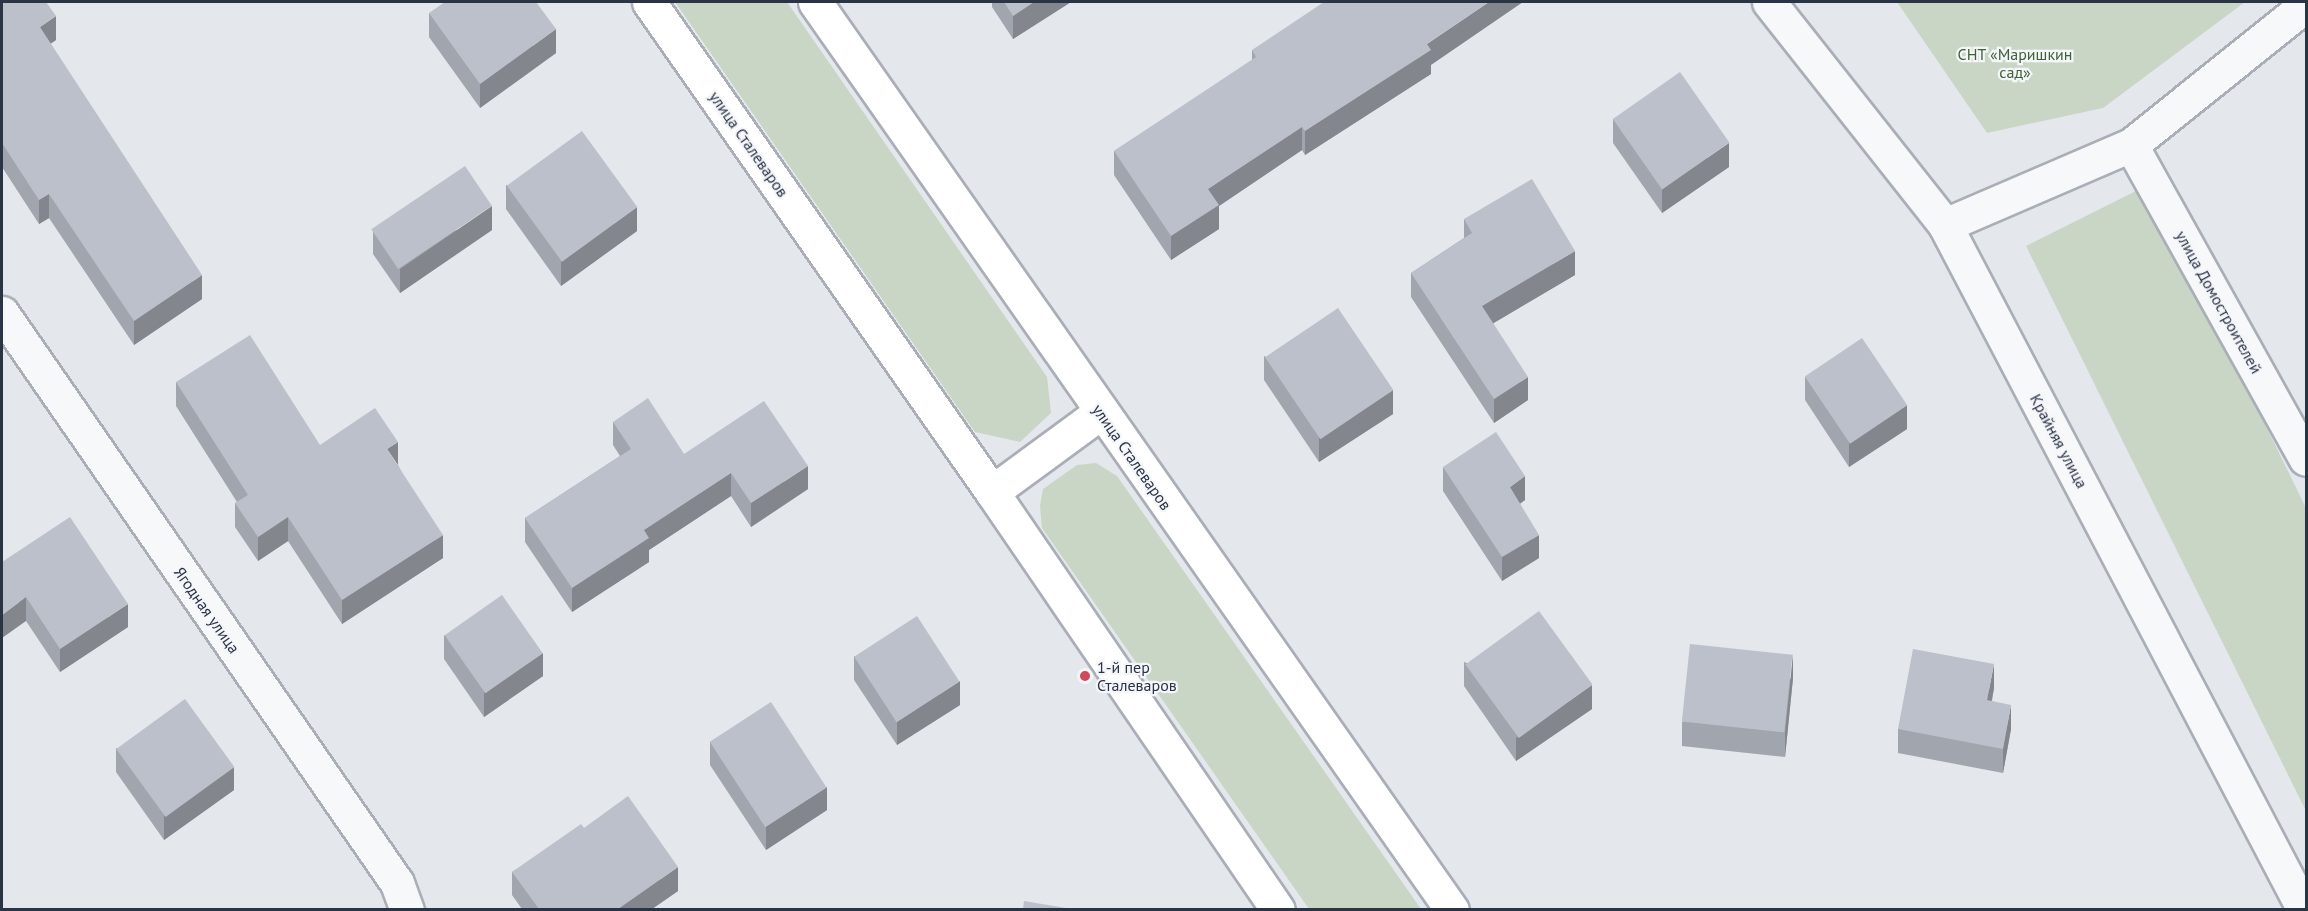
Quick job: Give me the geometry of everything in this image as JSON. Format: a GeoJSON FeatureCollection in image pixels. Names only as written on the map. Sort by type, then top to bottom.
{"type":"FeatureCollection","features":[{"type":"Feature","properties":{"kind":"main road","name":"улица Сталеваров"},"geometry":{"type":"LineString","coordinates":[[649,2],[992,492],[1278,909]]}},
{"type":"Feature","properties":{"kind":"main road","name":"улица Сталеваров"},"geometry":{"type":"LineString","coordinates":[[815,2],[1452,909]]}},
{"type":"Feature","properties":{"kind":"main road"},"geometry":{"type":"LineString","coordinates":[[992,492],[1101,412]]}},
{"type":"Feature","properties":{"kind":"street","name":"Крайняя улица"},"geometry":{"type":"LineString","coordinates":[[1769,2],[1945,225],[2304,909]]}},
{"type":"Feature","properties":{"kind":"street"},"geometry":{"type":"LineString","coordinates":[[1945,225],[2131,145],[2307,4]]}},
{"type":"Feature","properties":{"kind":"street","name":"улица Домостроителей"},"geometry":{"type":"LineString","coordinates":[[2131,145],[2307,459]]}},
{"type":"Feature","properties":{"kind":"street","name":"Ягодная улица"},"geometry":{"type":"LineString","coordinates":[[2,314],[397,884],[407,909]]}},
{"type":"Feature","properties":{"kind":"green space"},"geometry":{"type":"Polygon","coordinates":[[[675,2],[787,2],[1047,377],[1051,413],[1020,442],[975,432],[675,2]]]}},
{"type":"Feature","properties":{"kind":"green space","name":"СНТ «Маришкин сад»"},"geometry":{"type":"Polygon","coordinates":[[[1897,2],[2245,2],[2103,108],[1987,133],[1897,2]]]}},
{"type":"Feature","properties":{"kind":"green space"},"geometry":{"type":"Polygon","coordinates":[[[2148,185],[2306,508],[2306,811],[2026,246],[2148,185]]]}},
{"type":"Feature","properties":{"kind":"green space"},"geometry":{"type":"Polygon","coordinates":[[[1096,463],[1117,476],[1421,909],[1309,909],[1042,528],[1040,506],[1043,489],[1077,465],[1096,463]]]}},
{"type":"Feature","properties":{"kind":"building"},"geometry":{"type":"Polygon","coordinates":[[[2,2],[46,2],[56,16],[40,27],[202,275],[134,321],[49,194],[39,200],[2,143],[2,2]]]}},
{"type":"Feature","properties":{"kind":"building"},"geometry":{"type":"Polygon","coordinates":[[[445,2],[536,2],[556,29],[480,84],[429,13],[445,2]]]}},
{"type":"Feature","properties":{"kind":"building"},"geometry":{"type":"Polygon","coordinates":[[[1004,2],[1034,2],[1013,16],[1004,2]]]}},
{"type":"Feature","properties":{"kind":"building"},"geometry":{"type":"Polygon","coordinates":[[[1324,2],[1489,2],[1427,44],[1431,50],[1305,131],[1302,127],[1208,189],[1219,205],[1171,236],[1114,151],[1256,57],[1252,50],[1324,2]]]}},
{"type":"Feature","properties":{"kind":"building"},"geometry":{"type":"Polygon","coordinates":[[[1680,72],[1729,142],[1662,189],[1613,119],[1680,72]]]}},
{"type":"Feature","properties":{"kind":"building"},"geometry":{"type":"Polygon","coordinates":[[[582,131],[637,207],[562,262],[507,186],[582,131]]]}},
{"type":"Feature","properties":{"kind":"building"},"geometry":{"type":"Polygon","coordinates":[[[465,166],[492,206],[398,269],[371,229],[465,166]]]}},
{"type":"Feature","properties":{"kind":"building"},"geometry":{"type":"Polygon","coordinates":[[[1532,179],[1575,251],[1482,306],[1528,377],[1494,399],[1411,273],[1472,233],[1464,219],[1532,179]]]}},
{"type":"Feature","properties":{"kind":"building"},"geometry":{"type":"Polygon","coordinates":[[[1338,308],[1393,390],[1320,439],[1265,357],[1338,308]]]}},
{"type":"Feature","properties":{"kind":"building"},"geometry":{"type":"Polygon","coordinates":[[[250,335],[320,445],[375,408],[398,442],[387,449],[443,535],[342,600],[288,517],[258,537],[235,503],[248,495],[176,382],[250,335]]]}},
{"type":"Feature","properties":{"kind":"building"},"geometry":{"type":"Polygon","coordinates":[[[1862,338],[1907,405],[1850,444],[1805,377],[1862,338]]]}},
{"type":"Feature","properties":{"kind":"building"},"geometry":{"type":"Polygon","coordinates":[[[648,398],[684,454],[764,401],[808,466],[751,503],[731,473],[644,530],[649,538],[572,588],[525,518],[631,449],[613,422],[648,398]]]}},
{"type":"Feature","properties":{"kind":"building"},"geometry":{"type":"Polygon","coordinates":[[[1496,432],[1525,476],[1510,487],[1539,535],[1502,557],[1443,467],[1496,432]]]}},
{"type":"Feature","properties":{"kind":"building"},"geometry":{"type":"Polygon","coordinates":[[[70,517],[128,604],[60,649],[26,597],[2,615],[2,562],[70,517]]]}},
{"type":"Feature","properties":{"kind":"building"},"geometry":{"type":"Polygon","coordinates":[[[502,595],[543,653],[485,693],[445,635],[502,595]]]}},
{"type":"Feature","properties":{"kind":"building"},"geometry":{"type":"Polygon","coordinates":[[[1539,611],[1592,685],[1519,738],[1465,664],[1539,611]]]}},
{"type":"Feature","properties":{"kind":"building"},"geometry":{"type":"Polygon","coordinates":[[[917,616],[959,681],[897,722],[854,657],[917,616]]]}},
{"type":"Feature","properties":{"kind":"building"},"geometry":{"type":"Polygon","coordinates":[[[1690,644],[1792,655],[1784,732],[1682,722],[1690,644]]]}},
{"type":"Feature","properties":{"kind":"building"},"geometry":{"type":"Polygon","coordinates":[[[1913,649],[1994,664],[1987,700],[2011,705],[2003,749],[1898,729],[1913,649]]]}},
{"type":"Feature","properties":{"kind":"building"},"geometry":{"type":"Polygon","coordinates":[[[185,699],[234,767],[166,817],[116,749],[185,699]]]}},
{"type":"Feature","properties":{"kind":"building"},"geometry":{"type":"Polygon","coordinates":[[[771,702],[827,788],[765,827],[710,742],[771,702]]]}},
{"type":"Feature","properties":{"kind":"building"},"geometry":{"type":"Polygon","coordinates":[[[628,796],[678,867],[618,909],[539,909],[512,872],[581,824],[584,828],[628,796]]]}},
{"type":"Feature","properties":{"kind":"building"},"geometry":{"type":"Polygon","coordinates":[[[1024,901],[1072,909],[1023,909],[1024,901]]]}},
{"type":"Feature","properties":{"kind":"place","name":"1-й пер Сталеваров"},"geometry":{"type":"Point","coordinates":[1085,676]}}]}
